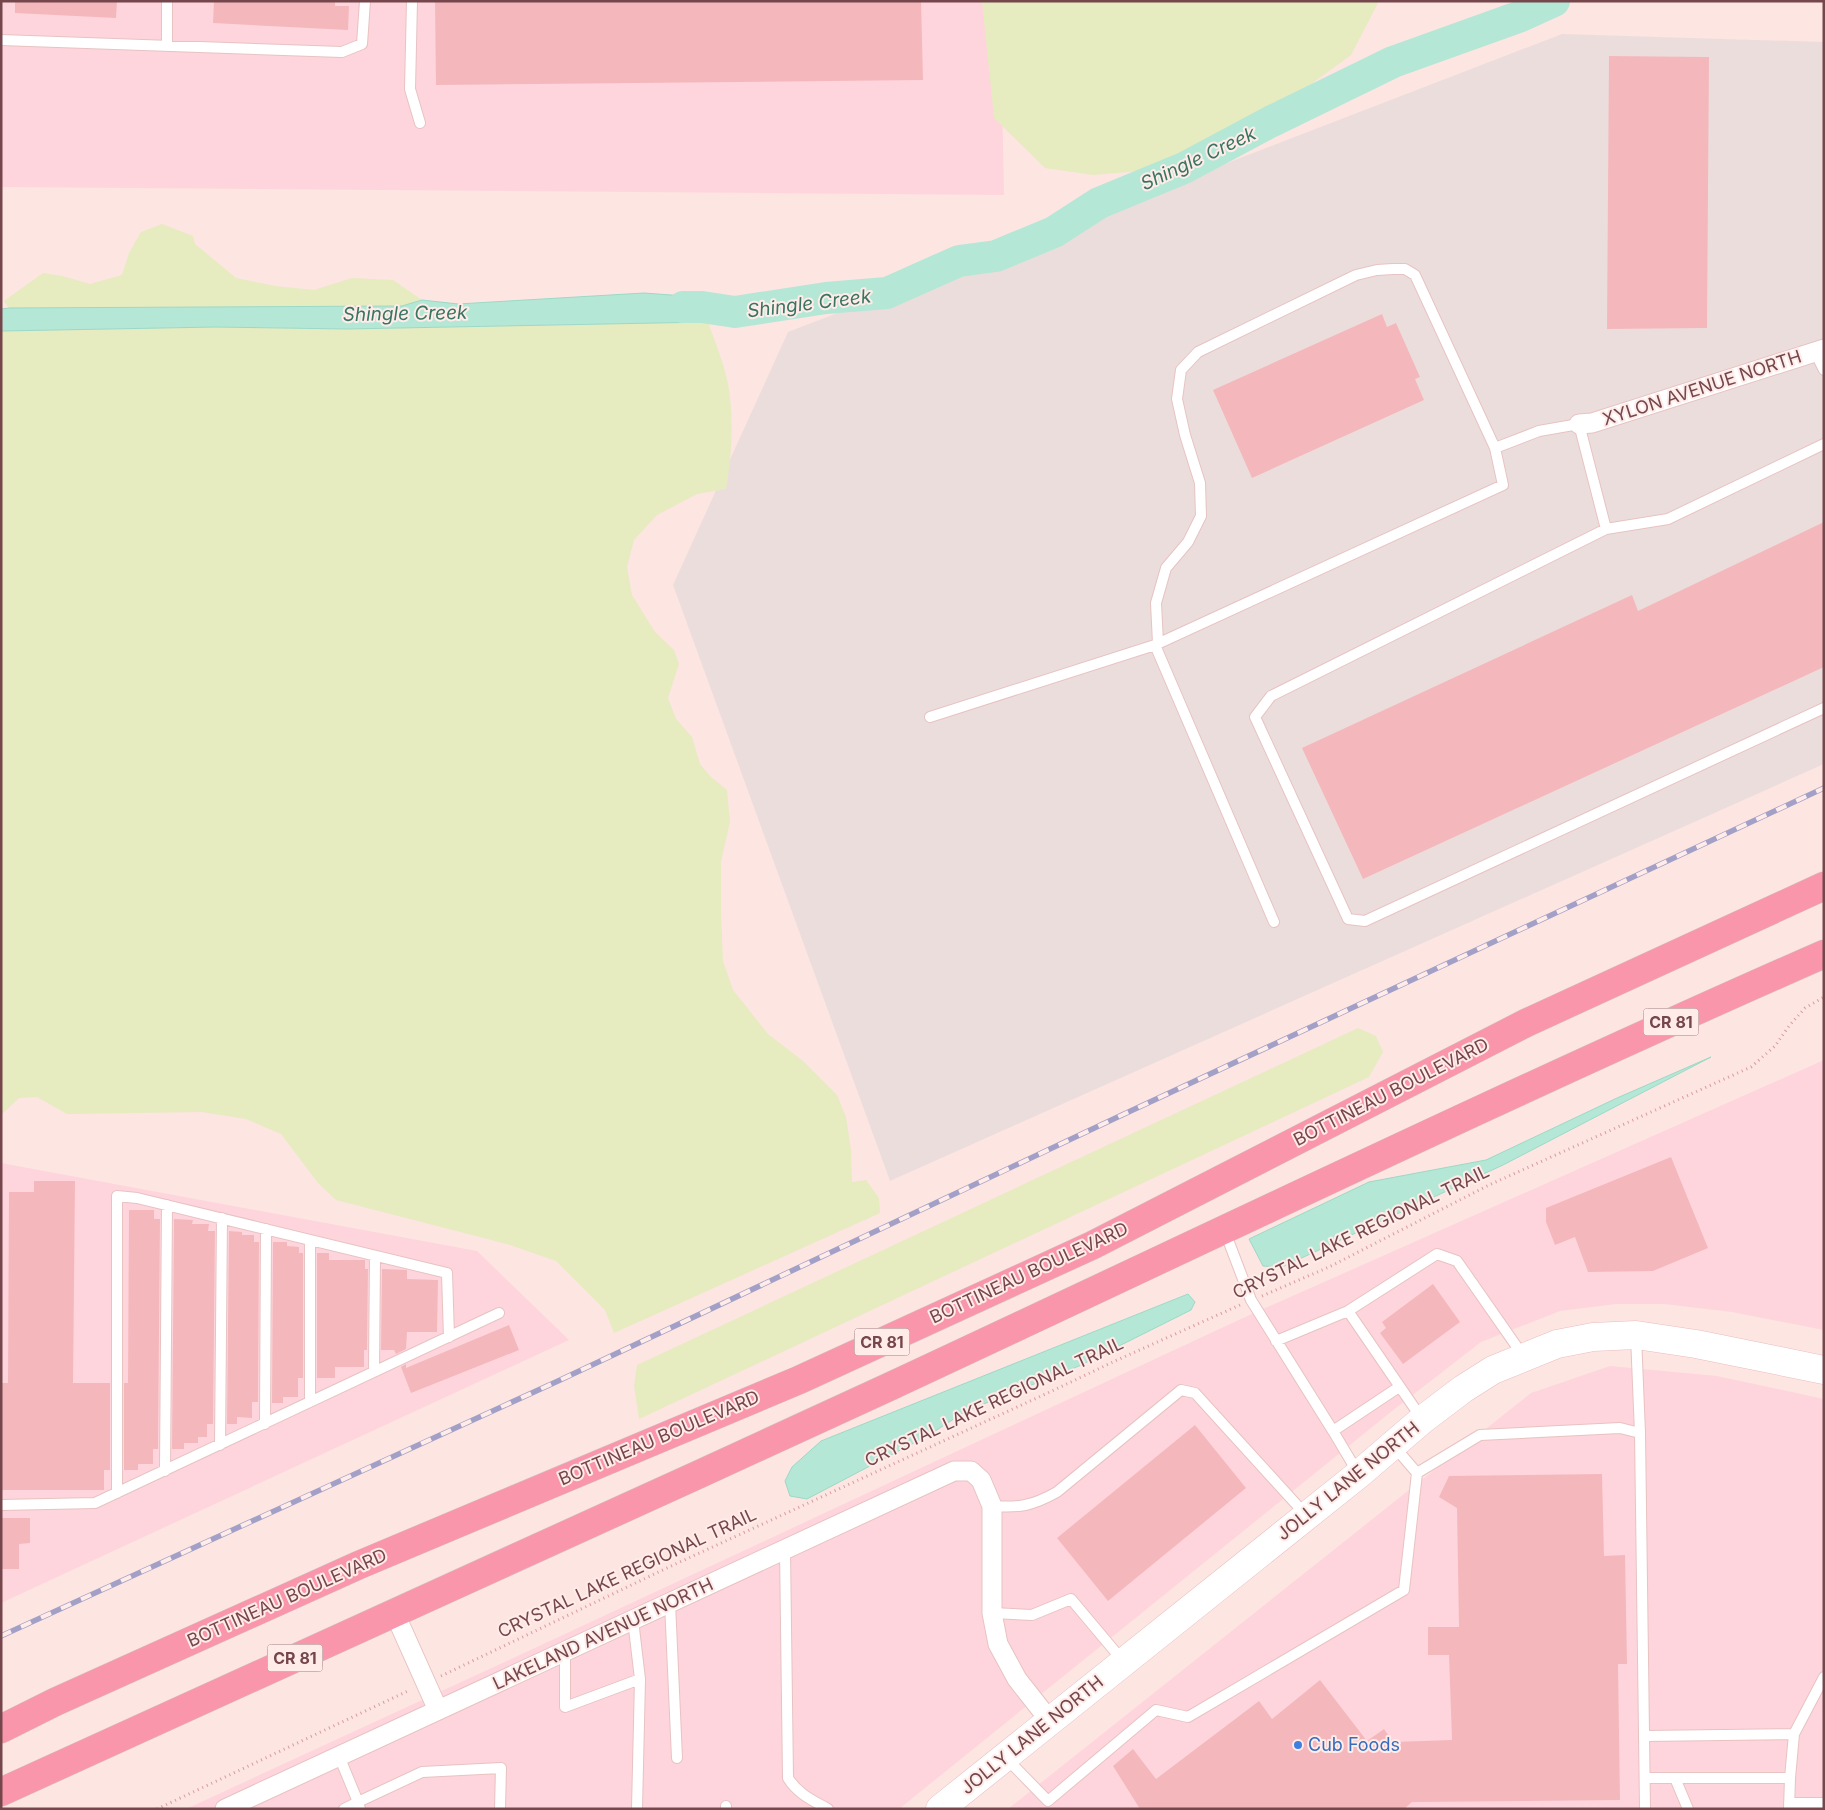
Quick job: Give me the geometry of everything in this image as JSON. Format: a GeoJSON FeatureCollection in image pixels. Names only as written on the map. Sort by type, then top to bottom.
{"type":"FeatureCollection","features":[{"type":"Feature","properties":{"kind":"highway","name":"BOTTINEAU BOULEVARD"},"geometry":{"type":"LineString","coordinates":[[1,1729],[55,1702],[359,1565],[799,1380],[1066,1257],[1526,1023],[1824,886]]}},
{"type":"Feature","properties":{"kind":"highway","name":"CR 81"},"geometry":{"type":"LineString","coordinates":[[1,1792],[238,1683],[395,1614],[1225,1231],[1536,1083],[1824,954]]}},
{"type":"Feature","properties":{"kind":"highway"},"geometry":{"type":"LineString","coordinates":[[1,1712],[55,1702]]}},
{"type":"Feature","properties":{"kind":"street","name":"XYLON AVENUE NORTH"},"geometry":{"type":"LineString","coordinates":[[1579,424],[1592,423],[1819,350]]}},
{"type":"Feature","properties":{"kind":"street","name":"JOLLY LANE NORTH"},"geometry":{"type":"LineString","coordinates":[[940,1809],[1306,1516],[1422,1420],[1470,1384],[1493,1370],[1557,1344],[1593,1337],[1636,1335],[1696,1344],[1824,1370]]}},
{"type":"Feature","properties":{"kind":"street","name":"LAKELAND AVENUE NORTH"},"geometry":{"type":"LineString","coordinates":[[225,1809],[954,1471],[971,1471],[981,1480],[992,1506]]}},
{"type":"Feature","properties":{"kind":"street"},"geometry":{"type":"LineString","coordinates":[[992,1506],[992,1613],[998,1644],[1017,1679],[1050,1721]]}},
{"type":"Feature","properties":{"kind":"street"},"geometry":{"type":"LineString","coordinates":[[395,1614],[438,1710]]}},
{"type":"Feature","properties":{"kind":"lane"},"geometry":{"type":"LineString","coordinates":[[167,1],[167,46]]}},
{"type":"Feature","properties":{"kind":"lane"},"geometry":{"type":"LineString","coordinates":[[1,40],[342,52],[362,44],[365,1]]}},
{"type":"Feature","properties":{"kind":"lane"},"geometry":{"type":"LineString","coordinates":[[412,1],[410,89],[420,123]]}},
{"type":"Feature","properties":{"kind":"lane"},"geometry":{"type":"LineString","coordinates":[[930,717],[1157,644],[1503,485],[1495,448],[1415,275],[1405,268],[1378,270],[1356,275],[1198,352],[1181,370],[1178,399],[1185,435],[1200,484],[1201,516],[1188,542],[1166,568],[1156,603],[1157,644],[1274,922]]}},
{"type":"Feature","properties":{"kind":"lane"},"geometry":{"type":"LineString","coordinates":[[1819,350],[1824,370]]}},
{"type":"Feature","properties":{"kind":"lane"},"geometry":{"type":"LineString","coordinates":[[1495,448],[1539,431],[1579,424],[1606,529]]}},
{"type":"Feature","properties":{"kind":"lane"},"geometry":{"type":"LineString","coordinates":[[1824,444],[1668,519],[1606,529],[1271,696],[1255,717],[1348,919],[1365,921],[1824,708]]}},
{"type":"Feature","properties":{"kind":"lane"},"geometry":{"type":"LineString","coordinates":[[117,1493],[117,1196],[137,1198],[167,1205],[447,1274],[450,1337]]}},
{"type":"Feature","properties":{"kind":"lane"},"geometry":{"type":"LineString","coordinates":[[165,1471],[167,1205]]}},
{"type":"Feature","properties":{"kind":"lane"},"geometry":{"type":"LineString","coordinates":[[220,1445],[222,1218]]}},
{"type":"Feature","properties":{"kind":"lane"},"geometry":{"type":"LineString","coordinates":[[264,1424],[266,1229]]}},
{"type":"Feature","properties":{"kind":"lane"},"geometry":{"type":"LineString","coordinates":[[1225,1231],[1251,1300],[1358,1474]]}},
{"type":"Feature","properties":{"kind":"lane"},"geometry":{"type":"LineString","coordinates":[[310,1240],[310,1402]]}},
{"type":"Feature","properties":{"kind":"lane"},"geometry":{"type":"LineString","coordinates":[[1276,1341],[1348,1311],[1437,1254],[1457,1261],[1525,1358]]}},
{"type":"Feature","properties":{"kind":"lane"},"geometry":{"type":"LineString","coordinates":[[374,1372],[375,1256]]}},
{"type":"Feature","properties":{"kind":"lane"},"geometry":{"type":"LineString","coordinates":[[1348,1311],[1422,1420]]}},
{"type":"Feature","properties":{"kind":"lane"},"geometry":{"type":"LineString","coordinates":[[1,1505],[95,1503],[499,1313]]}},
{"type":"Feature","properties":{"kind":"lane"},"geometry":{"type":"LineString","coordinates":[[1636,1335],[1640,1433],[1645,1809]]}},
{"type":"Feature","properties":{"kind":"lane"},"geometry":{"type":"LineString","coordinates":[[1333,1431],[1399,1387]]}},
{"type":"Feature","properties":{"kind":"lane"},"geometry":{"type":"LineString","coordinates":[[992,1506],[1013,1507],[1037,1503],[1057,1492],[1181,1390],[1195,1392],[1306,1516]]}},
{"type":"Feature","properties":{"kind":"lane"},"geometry":{"type":"LineString","coordinates":[[1417,1473],[1480,1435],[1620,1428],[1640,1433]]}},
{"type":"Feature","properties":{"kind":"lane"},"geometry":{"type":"LineString","coordinates":[[1005,1756],[1048,1800],[1156,1710],[1188,1717],[1404,1590],[1417,1473],[1393,1445]]}},
{"type":"Feature","properties":{"kind":"lane"},"geometry":{"type":"LineString","coordinates":[[785,1550],[788,1778],[794,1788],[805,1797],[828,1809]]}},
{"type":"Feature","properties":{"kind":"lane"},"geometry":{"type":"LineString","coordinates":[[992,1613],[1032,1615],[1071,1599],[1123,1661]]}},
{"type":"Feature","properties":{"kind":"lane"},"geometry":{"type":"LineString","coordinates":[[670,1603],[677,1758]]}},
{"type":"Feature","properties":{"kind":"lane"},"geometry":{"type":"LineString","coordinates":[[633,1620],[640,1679],[637,1809]]}},
{"type":"Feature","properties":{"kind":"lane"},"geometry":{"type":"LineString","coordinates":[[565,1652],[565,1707],[640,1679]]}},
{"type":"Feature","properties":{"kind":"lane"},"geometry":{"type":"LineString","coordinates":[[1824,1677],[1794,1734],[1789,1806],[1824,1803]]}},
{"type":"Feature","properties":{"kind":"lane"},"geometry":{"type":"LineString","coordinates":[[1645,1736],[1794,1734]]}},
{"type":"Feature","properties":{"kind":"lane"},"geometry":{"type":"LineString","coordinates":[[339,1756],[359,1805]]}},
{"type":"Feature","properties":{"kind":"lane"},"geometry":{"type":"LineString","coordinates":[[344,1809],[359,1805],[422,1772],[501,1768],[500,1809]]}},
{"type":"Feature","properties":{"kind":"lane"},"geometry":{"type":"LineString","coordinates":[[1645,1778],[1790,1778]]}},
{"type":"Feature","properties":{"kind":"lane"},"geometry":{"type":"LineString","coordinates":[[1675,1778],[1688,1809]]}},
{"type":"Feature","properties":{"kind":"path","name":"CRYSTAL LAKE REGIONAL TRAIL"},"geometry":{"type":"LineString","coordinates":[[157,1809],[678,1563],[1052,1392],[1115,1361],[1329,1267],[1489,1185],[1751,1067],[1775,1046],[1805,1008],[1824,997]]}},
{"type":"Feature","properties":{"kind":"shaded area"},"geometry":{"type":"Polygon","coordinates":[[[1,1],[1000,1],[1004,195],[1,187],[1,1]]]}},
{"type":"Feature","properties":{"kind":"shaded area"},"geometry":{"type":"Polygon","coordinates":[[[982,1],[1379,1],[1351,55],[1270,114],[1183,154],[1140,171],[1093,175],[1045,168],[994,118],[982,1]]]}},
{"type":"Feature","properties":{"kind":"shaded area"},"geometry":{"type":"Polygon","coordinates":[[[1562,34],[1824,42],[1824,764],[890,1181],[673,585],[788,332],[1562,34]]]}},
{"type":"Feature","properties":{"kind":"shaded area"},"geometry":{"type":"Polygon","coordinates":[[[162,224],[193,236],[195,244],[236,278],[275,286],[314,290],[352,278],[393,280],[422,300],[402,306],[9,308],[4,301],[43,273],[90,284],[122,275],[129,253],[141,232],[162,224]]]}},
{"type":"Feature","properties":{"kind":"shaded area"},"geometry":{"type":"Polygon","coordinates":[[[708,322],[724,368],[730,396],[732,437],[726,489],[697,494],[657,515],[634,540],[627,567],[632,595],[655,632],[674,650],[679,664],[668,698],[676,719],[692,737],[700,764],[711,777],[727,790],[730,822],[721,861],[721,912],[723,961],[733,990],[768,1034],[803,1061],[837,1095],[846,1117],[851,1150],[852,1182],[866,1180],[879,1198],[880,1213],[614,1333],[605,1310],[556,1261],[507,1244],[336,1200],[318,1183],[281,1134],[246,1119],[202,1112],[67,1114],[37,1097],[19,1098],[1,1115],[1,331],[215,327],[347,329],[708,322]]]}},
{"type":"Feature","properties":{"kind":"shaded area"},"geometry":{"type":"Polygon","coordinates":[[[1358,1028],[1376,1036],[1383,1052],[1369,1077],[639,1419],[634,1386],[637,1365],[1358,1028]]]}},
{"type":"Feature","properties":{"kind":"shaded area"},"geometry":{"type":"Polygon","coordinates":[[[1824,1060],[1824,1330],[1732,1312],[1664,1304],[1616,1304],[1560,1311],[1481,1342],[1392,1411],[899,1809],[186,1809],[1243,1318],[1824,1060]]]}},
{"type":"Feature","properties":{"kind":"shaded area"},"geometry":{"type":"Polygon","coordinates":[[[1,1163],[477,1251],[569,1340],[1,1603],[1,1163]]]}},
{"type":"Feature","properties":{"kind":"shaded area"},"geometry":{"type":"Polygon","coordinates":[[[1610,1366],[1717,1376],[1824,1399],[1824,1809],[1008,1809],[1531,1393],[1610,1366]]]}},
{"type":"Feature","properties":{"kind":"water"},"geometry":{"type":"Polygon","coordinates":[[[644,293],[711,298],[734,317],[708,322],[347,329],[215,327],[1,331],[1,309],[9,308],[402,306],[422,300],[458,304],[644,293]]]}},
{"type":"Feature","properties":{"kind":"water"},"geometry":{"type":"Polygon","coordinates":[[[1711,1057],[1503,1165],[1282,1267],[1263,1266],[1249,1239],[1369,1182],[1486,1160],[1617,1098],[1711,1057]]]}},
{"type":"Feature","properties":{"kind":"water"},"geometry":{"type":"Polygon","coordinates":[[[1188,1294],[1195,1302],[1191,1310],[1079,1366],[966,1411],[929,1435],[807,1499],[790,1496],[785,1481],[792,1467],[821,1441],[1188,1294]]]}},
{"type":"Feature","properties":{"kind":"building"},"geometry":{"type":"Polygon","coordinates":[[[15,1],[117,1],[116,18],[15,13],[15,1]]]}},
{"type":"Feature","properties":{"kind":"building"},"geometry":{"type":"Polygon","coordinates":[[[214,1],[335,1],[335,6],[349,6],[348,30],[213,23],[214,1]]]}},
{"type":"Feature","properties":{"kind":"building"},"geometry":{"type":"Polygon","coordinates":[[[435,1],[921,1],[923,80],[436,85],[435,1]]]}},
{"type":"Feature","properties":{"kind":"building"},"geometry":{"type":"Polygon","coordinates":[[[1609,56],[1709,57],[1707,328],[1607,329],[1609,56]]]}},
{"type":"Feature","properties":{"kind":"building"},"geometry":{"type":"Polygon","coordinates":[[[1382,314],[1387,327],[1396,323],[1420,377],[1415,379],[1424,400],[1252,478],[1213,390],[1382,314]]]}},
{"type":"Feature","properties":{"kind":"building"},"geometry":{"type":"Polygon","coordinates":[[[1824,522],[1824,667],[1363,879],[1302,748],[1632,595],[1638,611],[1824,522]]]}},
{"type":"Feature","properties":{"kind":"building"},"geometry":{"type":"Polygon","coordinates":[[[1671,1157],[1708,1248],[1653,1271],[1588,1272],[1575,1237],[1555,1245],[1546,1222],[1546,1208],[1671,1157]]]}},
{"type":"Feature","properties":{"kind":"building"},"geometry":{"type":"Polygon","coordinates":[[[34,1181],[75,1181],[73,1383],[110,1383],[110,1470],[104,1470],[104,1490],[1,1490],[1,1383],[8,1383],[9,1192],[34,1192],[34,1181]]]}},
{"type":"Feature","properties":{"kind":"building"},"geometry":{"type":"Polygon","coordinates":[[[129,1210],[154,1210],[154,1219],[160,1219],[158,1449],[153,1449],[153,1464],[138,1464],[138,1470],[124,1470],[124,1383],[128,1383],[129,1210]]]}},
{"type":"Feature","properties":{"kind":"building"},"geometry":{"type":"Polygon","coordinates":[[[174,1219],[193,1220],[192,1224],[209,1224],[208,1231],[215,1231],[213,1424],[207,1424],[207,1437],[198,1437],[198,1443],[184,1443],[184,1449],[172,1449],[174,1219]]]}},
{"type":"Feature","properties":{"kind":"building"},"geometry":{"type":"Polygon","coordinates":[[[229,1231],[242,1232],[242,1235],[254,1235],[254,1242],[259,1242],[258,1402],[252,1402],[252,1418],[237,1417],[237,1424],[227,1424],[229,1231]]]}},
{"type":"Feature","properties":{"kind":"building"},"geometry":{"type":"Polygon","coordinates":[[[273,1242],[287,1242],[287,1246],[299,1247],[299,1253],[303,1253],[303,1378],[298,1378],[298,1397],[283,1397],[283,1403],[272,1403],[273,1242]]]}},
{"type":"Feature","properties":{"kind":"building"},"geometry":{"type":"Polygon","coordinates":[[[317,1253],[329,1253],[329,1260],[365,1260],[365,1269],[368,1269],[367,1350],[364,1350],[364,1367],[335,1367],[335,1378],[317,1378],[317,1253]]]}},
{"type":"Feature","properties":{"kind":"building"},"geometry":{"type":"Polygon","coordinates":[[[382,1269],[407,1270],[407,1279],[438,1280],[437,1332],[407,1332],[406,1349],[396,1354],[394,1350],[381,1350],[382,1269]]]}},
{"type":"Feature","properties":{"kind":"building"},"geometry":{"type":"Polygon","coordinates":[[[1433,1284],[1460,1322],[1403,1364],[1380,1333],[1386,1328],[1382,1322],[1433,1284]]]}},
{"type":"Feature","properties":{"kind":"building"},"geometry":{"type":"Polygon","coordinates":[[[509,1325],[519,1350],[411,1393],[401,1367],[406,1364],[406,1368],[509,1325]]]}},
{"type":"Feature","properties":{"kind":"building"},"geometry":{"type":"Polygon","coordinates":[[[1195,1425],[1246,1488],[1108,1601],[1057,1538],[1195,1425]]]}},
{"type":"Feature","properties":{"kind":"building"},"geometry":{"type":"Polygon","coordinates":[[[1602,1474],[1604,1556],[1625,1555],[1627,1664],[1618,1664],[1620,1800],[1412,1802],[1404,1809],[1140,1809],[1113,1766],[1133,1749],[1156,1779],[1259,1701],[1272,1719],[1320,1680],[1367,1741],[1384,1729],[1393,1742],[1452,1740],[1449,1655],[1428,1655],[1428,1627],[1459,1627],[1457,1508],[1439,1497],[1449,1476],[1602,1474]]]}},
{"type":"Feature","properties":{"kind":"building"},"geometry":{"type":"Polygon","coordinates":[[[1,1518],[30,1518],[30,1543],[19,1544],[19,1569],[1,1569],[1,1518]]]}},
{"type":"Feature","properties":{"kind":"waterway","name":"Shingle Creek"},"geometry":{"type":"LineString","coordinates":[[683,307],[702,307],[735,312],[826,298],[887,293],[959,261],[996,256],[1054,232],[1099,203],[1184,168],[1270,122],[1393,62],[1521,16],[1554,1]]}},
{"type":"Feature","properties":{"kind":"railway"},"geometry":{"type":"LineString","coordinates":[[1,1636],[558,1381],[1122,1115],[1824,788]]}},
{"type":"Feature","properties":{"kind":"place","name":"Cub Foods"},"geometry":{"type":"Point","coordinates":[1298,1745]}}]}
